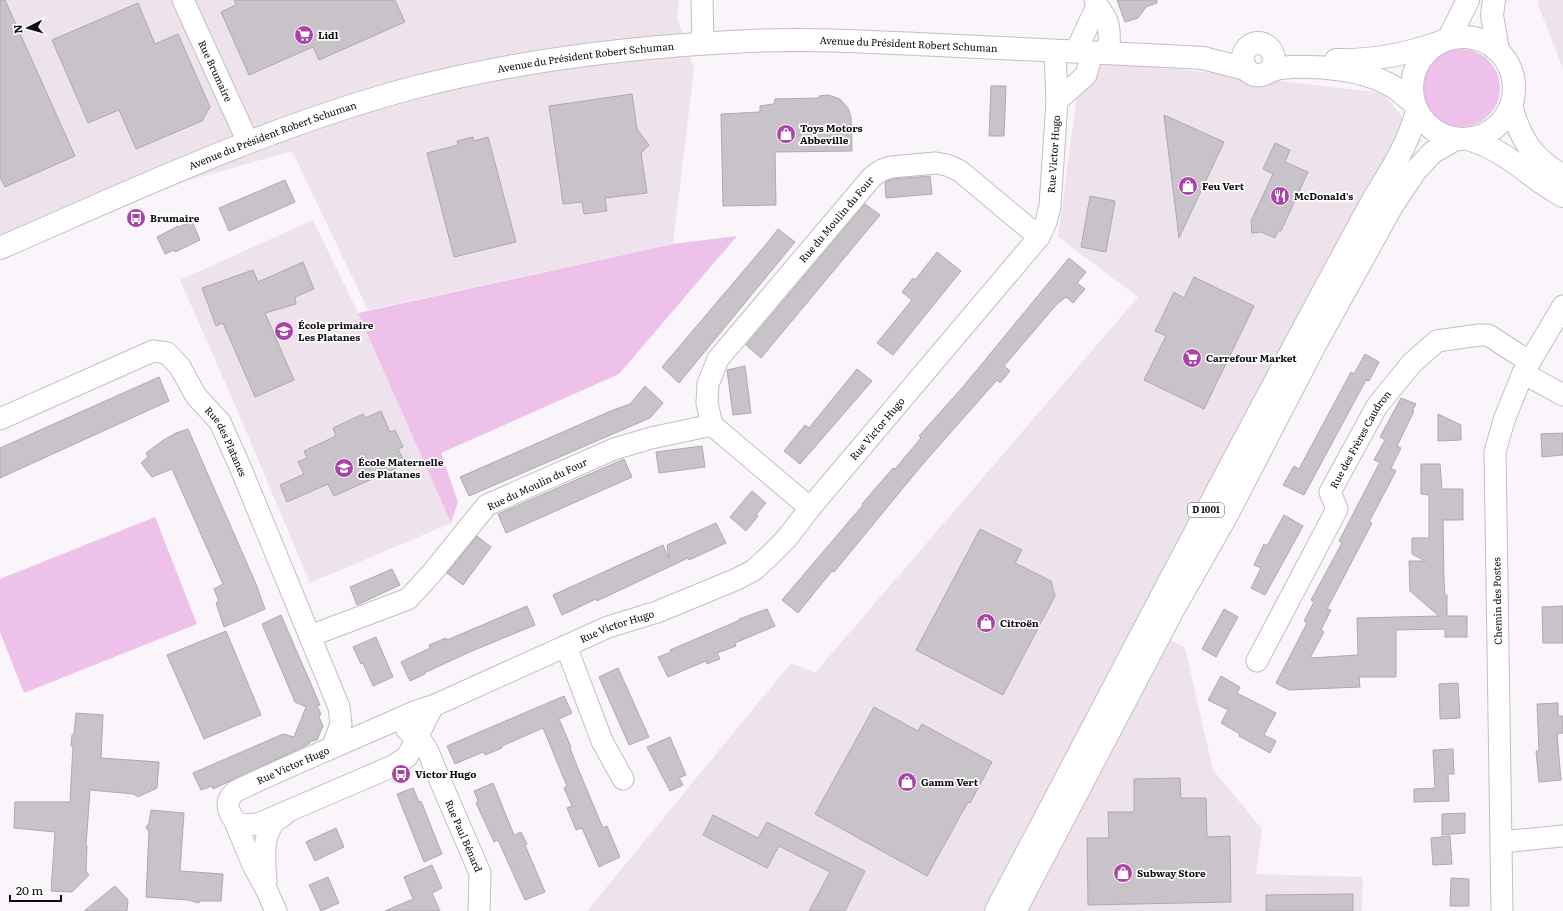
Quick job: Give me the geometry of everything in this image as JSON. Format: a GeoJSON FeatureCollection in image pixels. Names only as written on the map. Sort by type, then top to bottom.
{"type":"FeatureCollection","features":[{"type":"Feature","properties":{"kind":"main road"},"geometry":{"type":"LineString","coordinates":[[1415,107],[1412,90],[1413,77],[1417,64],[1425,53],[1442,41],[1468,0]]}},
{"type":"Feature","properties":{"kind":"main road"},"geometry":{"type":"LineString","coordinates":[[1494,0],[1492,15],[1498,50]]}},
{"type":"Feature","properties":{"kind":"main road"},"geometry":{"type":"LineString","coordinates":[[1462,139],[1481,136],[1494,129],[1504,119],[1511,106],[1514,91],[1513,76],[1507,62],[1498,50],[1487,42],[1462,36],[1396,55],[1369,59],[1295,58],[1271,62],[1259,76],[1249,73],[1246,59],[1250,46],[1260,44],[1266,45],[1271,62],[1279,68],[1308,67],[1342,69],[1380,80],[1397,89],[1415,107],[1424,121],[1433,130],[1444,136],[1480,143],[1506,156],[1563,196]]}},
{"type":"Feature","properties":{"kind":"main road","name":"Avenue du Président Robert Schuman"},"geometry":{"type":"LineString","coordinates":[[0,248],[248,142],[311,119],[351,106],[445,80],[566,58],[633,49],[703,43],[823,41],[1246,59]]}},
{"type":"Feature","properties":{"kind":"main road"},"geometry":{"type":"LineString","coordinates":[[1511,106],[1517,125],[1532,152],[1542,162],[1563,176]]}},
{"type":"Feature","properties":{"kind":"main road","name":"D 1001"},"geometry":{"type":"LineString","coordinates":[[996,911],[1205,512],[1374,198],[1401,154],[1412,127],[1415,107]]}},
{"type":"Feature","properties":{"kind":"main road","name":"D 1001"},"geometry":{"type":"LineString","coordinates":[[1015,911],[1170,617],[1230,508],[1311,352],[1392,206],[1416,170],[1433,152],[1462,139]]}},
{"type":"Feature","properties":{"kind":"street","name":"Rue Brumaire"},"geometry":{"type":"LineString","coordinates":[[182,0],[248,142]]}},
{"type":"Feature","properties":{"kind":"street"},"geometry":{"type":"LineString","coordinates":[[702,0],[703,43]]}},
{"type":"Feature","properties":{"kind":"street"},"geometry":{"type":"LineString","coordinates":[[1092,52],[1110,37],[1106,17],[1096,3]]}},
{"type":"Feature","properties":{"kind":"street"},"geometry":{"type":"LineString","coordinates":[[1058,101],[1086,75],[1092,52],[1096,3]]}},
{"type":"Feature","properties":{"kind":"street","name":"Rue Victor Hugo"},"geometry":{"type":"LineString","coordinates":[[276,911],[252,863],[234,819],[228,809],[229,799],[236,791],[333,746],[380,727],[420,708],[433,706],[608,627],[657,612],[737,579],[754,570],[787,538],[810,508],[1039,237],[1046,222],[1050,206],[1058,101],[1055,51]]}},
{"type":"Feature","properties":{"kind":"street","name":"Rue du Moulin du Four"},"geometry":{"type":"LineString","coordinates":[[310,636],[408,599],[487,505],[614,448],[651,438],[712,425],[707,403],[708,384],[718,359],[872,177],[882,170],[891,167],[936,163],[947,164],[960,171],[1039,237]]}},
{"type":"Feature","properties":{"kind":"street","name":"Chemin des Postes"},"geometry":{"type":"LineString","coordinates":[[1502,911],[1495,452],[1504,420],[1527,367],[1563,306]]}},
{"type":"Feature","properties":{"kind":"street","name":"Rue des Frères Caudron"},"geometry":{"type":"LineString","coordinates":[[1258,661],[1337,509],[1330,492],[1377,406],[1412,363],[1437,340],[1488,335],[1494,338],[1527,367]]}},
{"type":"Feature","properties":{"kind":"street","name":"Rue des Platanes"},"geometry":{"type":"LineString","coordinates":[[0,419],[154,351],[167,353],[180,367],[196,396],[220,422],[241,469],[339,707],[341,724],[333,746]]}},
{"type":"Feature","properties":{"kind":"street"},"geometry":{"type":"LineString","coordinates":[[1527,367],[1563,395]]}},
{"type":"Feature","properties":{"kind":"street"},"geometry":{"type":"LineString","coordinates":[[712,425],[810,508]]}},
{"type":"Feature","properties":{"kind":"street"},"geometry":{"type":"LineString","coordinates":[[566,646],[602,741],[623,779]]}},
{"type":"Feature","properties":{"kind":"street"},"geometry":{"type":"LineString","coordinates":[[411,744],[433,706]]}},
{"type":"Feature","properties":{"kind":"street","name":"Rue des Platanes"},"geometry":{"type":"LineString","coordinates":[[339,707],[364,725],[380,727]]}},
{"type":"Feature","properties":{"kind":"street","name":"Rue Victor Hugo"},"geometry":{"type":"LineString","coordinates":[[234,819],[238,823],[248,825],[258,824],[393,766],[411,744],[399,726],[392,725],[380,727]]}},
{"type":"Feature","properties":{"kind":"street","name":"Rue Paul Bénard"},"geometry":{"type":"LineString","coordinates":[[411,744],[423,760],[433,764],[480,873],[479,911]]}},
{"type":"Feature","properties":{"kind":"street","name":"Rue Victor Hugo"},"geometry":{"type":"LineString","coordinates":[[267,891],[264,856],[268,835],[275,822],[288,812]]}},
{"type":"Feature","properties":{"kind":"street"},"geometry":{"type":"LineString","coordinates":[[1501,842],[1563,836]]}},
{"type":"Feature","properties":{"kind":"shaded area"},"geometry":{"type":"Polygon","coordinates":[[[0,0],[679,0],[677,17],[694,69],[673,244],[368,310],[292,151],[124,199],[0,253],[0,0]]]}},
{"type":"Feature","properties":{"kind":"shaded area"},"geometry":{"type":"Polygon","coordinates":[[[1538,0],[1563,0],[1563,69],[1539,7],[1538,0]]]}},
{"type":"Feature","properties":{"kind":"shaded area"},"geometry":{"type":"Polygon","coordinates":[[[1453,49],[1469,49],[1483,55],[1494,66],[1500,80],[1500,96],[1494,110],[1483,121],[1469,127],[1453,127],[1439,121],[1428,110],[1422,96],[1422,80],[1428,66],[1439,55],[1453,49]]]}},
{"type":"Feature","properties":{"kind":"shaded area"},"geometry":{"type":"Polygon","coordinates":[[[1082,58],[1383,93],[1421,140],[1348,264],[1150,629],[1185,648],[1213,770],[1262,829],[1256,874],[1363,877],[1362,911],[587,911],[791,663],[815,673],[1138,297],[1058,237],[1082,58]]]}},
{"type":"Feature","properties":{"kind":"shaded area"},"geometry":{"type":"Polygon","coordinates":[[[313,220],[358,313],[451,523],[310,583],[238,412],[180,280],[313,220]]]}},
{"type":"Feature","properties":{"kind":"shaded area"},"geometry":{"type":"Polygon","coordinates":[[[737,236],[619,374],[441,453],[458,502],[451,523],[358,313],[673,244],[737,236]]]}},
{"type":"Feature","properties":{"kind":"shaded area"},"geometry":{"type":"Polygon","coordinates":[[[155,517],[197,624],[24,693],[0,632],[0,579],[155,517]]]}},
{"type":"Feature","properties":{"kind":"building"},"geometry":{"type":"Polygon","coordinates":[[[0,0],[5,0],[75,156],[5,187],[0,177],[0,0]]]}},
{"type":"Feature","properties":{"kind":"building","name":"Lidl"},"geometry":{"type":"Polygon","coordinates":[[[234,0],[395,0],[405,22],[319,60],[313,47],[249,75],[221,12],[236,5],[234,0]]]}},
{"type":"Feature","properties":{"kind":"building"},"geometry":{"type":"Polygon","coordinates":[[[1117,0],[1157,0],[1157,3],[1146,7],[1138,18],[1125,22],[1117,0]]]}},
{"type":"Feature","properties":{"kind":"building"},"geometry":{"type":"Polygon","coordinates":[[[138,3],[155,44],[178,34],[210,107],[202,121],[136,149],[119,110],[88,123],[52,40],[138,3]]]}},
{"type":"Feature","properties":{"kind":"building"},"geometry":{"type":"Polygon","coordinates":[[[991,86],[1006,86],[1004,136],[989,136],[991,86]]]}},
{"type":"Feature","properties":{"kind":"building"},"geometry":{"type":"Polygon","coordinates":[[[632,94],[637,129],[649,145],[641,153],[647,193],[605,198],[607,211],[584,214],[582,202],[563,204],[549,106],[632,94]]]}},
{"type":"Feature","properties":{"kind":"building","name":"Toys Motors Abbeville"},"geometry":{"type":"Polygon","coordinates":[[[828,95],[840,99],[848,108],[851,117],[852,151],[775,152],[776,205],[723,206],[721,114],[760,112],[760,106],[774,104],[775,99],[819,98],[819,96],[828,95]]]}},
{"type":"Feature","properties":{"kind":"building","name":"Feu Vert"},"geometry":{"type":"Polygon","coordinates":[[[1164,115],[1224,142],[1179,238],[1164,115]]]}},
{"type":"Feature","properties":{"kind":"building"},"geometry":{"type":"Polygon","coordinates":[[[473,137],[474,141],[488,137],[516,242],[454,257],[427,153],[458,145],[457,141],[473,137]]]}},
{"type":"Feature","properties":{"kind":"building","name":"McDonald's"},"geometry":{"type":"Polygon","coordinates":[[[1275,143],[1290,150],[1285,162],[1308,172],[1281,231],[1278,231],[1275,238],[1261,232],[1252,233],[1251,221],[1273,174],[1263,169],[1275,143]]]}},
{"type":"Feature","properties":{"kind":"building"},"geometry":{"type":"Polygon","coordinates":[[[930,176],[932,194],[886,198],[885,183],[887,181],[893,179],[930,176]]]}},
{"type":"Feature","properties":{"kind":"building"},"geometry":{"type":"Polygon","coordinates":[[[285,180],[295,202],[229,231],[219,208],[285,180]]]}},
{"type":"Feature","properties":{"kind":"building"},"geometry":{"type":"Polygon","coordinates":[[[1090,196],[1115,201],[1106,252],[1081,247],[1090,196]]]}},
{"type":"Feature","properties":{"kind":"building"},"geometry":{"type":"Polygon","coordinates":[[[865,204],[880,215],[761,358],[746,345],[865,204]]]}},
{"type":"Feature","properties":{"kind":"building"},"geometry":{"type":"Polygon","coordinates":[[[192,221],[200,240],[175,252],[174,250],[165,254],[157,237],[178,226],[179,227],[192,221]]]}},
{"type":"Feature","properties":{"kind":"building"},"geometry":{"type":"Polygon","coordinates":[[[778,229],[795,242],[679,383],[662,367],[778,229]]]}},
{"type":"Feature","properties":{"kind":"building"},"geometry":{"type":"Polygon","coordinates":[[[937,252],[961,271],[893,355],[877,343],[912,300],[902,292],[913,278],[915,280],[937,252]]]}},
{"type":"Feature","properties":{"kind":"building"},"geometry":{"type":"Polygon","coordinates":[[[1069,258],[1086,272],[1077,283],[1085,289],[1073,303],[1066,297],[1057,304],[1004,366],[1010,371],[1000,383],[997,380],[922,465],[834,572],[832,571],[798,613],[782,600],[874,490],[893,468],[895,469],[921,438],[919,436],[962,388],[1069,258]]]}},
{"type":"Feature","properties":{"kind":"building"},"geometry":{"type":"Polygon","coordinates":[[[303,262],[314,289],[295,297],[296,304],[265,313],[294,380],[255,397],[223,323],[216,326],[202,288],[253,270],[258,282],[303,262]]]}},
{"type":"Feature","properties":{"kind":"building","name":"Carrefour Market"},"geometry":{"type":"Polygon","coordinates":[[[1194,277],[1254,306],[1204,409],[1144,380],[1166,336],[1155,331],[1174,292],[1184,298],[1194,277]]]}},
{"type":"Feature","properties":{"kind":"building"},"geometry":{"type":"Polygon","coordinates":[[[1365,354],[1379,362],[1369,381],[1366,380],[1304,495],[1283,485],[1294,466],[1299,469],[1351,372],[1354,374],[1365,354]]]}},
{"type":"Feature","properties":{"kind":"building"},"geometry":{"type":"Polygon","coordinates":[[[745,366],[751,413],[733,415],[727,370],[745,366]]]}},
{"type":"Feature","properties":{"kind":"building"},"geometry":{"type":"Polygon","coordinates":[[[857,369],[872,381],[800,464],[784,451],[805,425],[809,428],[857,369]]]}},
{"type":"Feature","properties":{"kind":"building"},"geometry":{"type":"Polygon","coordinates":[[[159,377],[169,401],[0,478],[0,448],[159,377]]]}},
{"type":"Feature","properties":{"kind":"building"},"geometry":{"type":"Polygon","coordinates":[[[645,386],[663,403],[650,418],[469,496],[460,477],[630,404],[645,386]]]}},
{"type":"Feature","properties":{"kind":"building"},"geometry":{"type":"Polygon","coordinates":[[[1401,398],[1416,404],[1397,446],[1401,448],[1391,468],[1396,471],[1369,522],[1372,523],[1327,609],[1331,610],[1321,630],[1324,632],[1310,658],[1358,655],[1357,618],[1439,616],[1410,591],[1409,561],[1425,561],[1412,554],[1412,538],[1429,538],[1429,495],[1421,494],[1421,464],[1440,464],[1442,489],[1463,489],[1463,520],[1443,520],[1444,580],[1445,595],[1447,595],[1447,616],[1467,616],[1467,637],[1445,637],[1445,629],[1396,630],[1396,677],[1359,677],[1360,687],[1289,690],[1276,683],[1307,623],[1304,621],[1314,602],[1311,600],[1342,543],[1339,541],[1380,462],[1374,460],[1385,440],[1380,437],[1401,398]]]}},
{"type":"Feature","properties":{"kind":"building"},"geometry":{"type":"Polygon","coordinates":[[[381,411],[390,432],[395,430],[403,447],[398,449],[406,464],[334,496],[328,484],[287,502],[280,485],[304,474],[298,462],[307,458],[304,451],[336,436],[333,428],[363,414],[365,418],[381,411]]]}},
{"type":"Feature","properties":{"kind":"building"},"geometry":{"type":"Polygon","coordinates":[[[1438,414],[1461,425],[1461,440],[1438,441],[1438,414]]]}},
{"type":"Feature","properties":{"kind":"building"},"geometry":{"type":"Polygon","coordinates":[[[188,429],[256,584],[265,609],[224,627],[216,603],[219,601],[214,589],[223,584],[172,469],[152,477],[141,463],[148,457],[146,453],[162,441],[176,433],[188,429]]]}},
{"type":"Feature","properties":{"kind":"building"},"geometry":{"type":"Polygon","coordinates":[[[1563,433],[1563,455],[1542,457],[1541,434],[1563,433]]]}},
{"type":"Feature","properties":{"kind":"building"},"geometry":{"type":"Polygon","coordinates":[[[702,446],[705,467],[659,473],[656,452],[702,446]]]}},
{"type":"Feature","properties":{"kind":"building"},"geometry":{"type":"Polygon","coordinates":[[[624,459],[632,477],[506,533],[498,514],[624,459]]]}},
{"type":"Feature","properties":{"kind":"building"},"geometry":{"type":"Polygon","coordinates":[[[752,491],[766,503],[746,531],[730,517],[752,491]]]}},
{"type":"Feature","properties":{"kind":"building"},"geometry":{"type":"Polygon","coordinates":[[[1284,515],[1303,526],[1265,595],[1251,588],[1261,568],[1254,565],[1264,544],[1267,546],[1284,515]]]}},
{"type":"Feature","properties":{"kind":"building"},"geometry":{"type":"Polygon","coordinates":[[[716,523],[726,543],[689,560],[688,558],[597,601],[596,599],[562,615],[553,595],[663,545],[669,559],[667,545],[716,523]]]}},
{"type":"Feature","properties":{"kind":"building","name":"Citroën"},"geometry":{"type":"Polygon","coordinates":[[[980,529],[1022,550],[1015,563],[1051,581],[1055,596],[1003,695],[916,650],[980,529]]]}},
{"type":"Feature","properties":{"kind":"building"},"geometry":{"type":"Polygon","coordinates":[[[477,536],[491,547],[463,585],[447,573],[477,536]]]}},
{"type":"Feature","properties":{"kind":"building"},"geometry":{"type":"Polygon","coordinates":[[[392,569],[400,585],[357,605],[350,587],[392,569]]]}},
{"type":"Feature","properties":{"kind":"building"},"geometry":{"type":"Polygon","coordinates":[[[527,606],[535,625],[472,651],[410,681],[401,662],[430,648],[429,645],[446,638],[447,640],[527,606]]]}},
{"type":"Feature","properties":{"kind":"building"},"geometry":{"type":"Polygon","coordinates":[[[1563,606],[1563,643],[1543,643],[1542,607],[1563,606]]]}},
{"type":"Feature","properties":{"kind":"building"},"geometry":{"type":"Polygon","coordinates":[[[767,609],[775,626],[735,643],[736,646],[717,653],[720,659],[707,664],[706,661],[668,677],[658,657],[671,652],[670,650],[740,620],[739,619],[767,609]]]}},
{"type":"Feature","properties":{"kind":"building"},"geometry":{"type":"Polygon","coordinates":[[[1224,609],[1238,617],[1216,657],[1202,649],[1224,609]]]}},
{"type":"Feature","properties":{"kind":"building"},"geometry":{"type":"Polygon","coordinates":[[[281,615],[320,705],[317,706],[321,714],[319,717],[323,726],[317,740],[310,741],[310,743],[303,747],[213,789],[212,786],[201,790],[193,773],[283,734],[294,737],[306,707],[295,702],[262,624],[281,615]]]}},
{"type":"Feature","properties":{"kind":"building"},"geometry":{"type":"Polygon","coordinates":[[[226,631],[261,715],[204,739],[167,655],[226,631]]]}},
{"type":"Feature","properties":{"kind":"building"},"geometry":{"type":"Polygon","coordinates":[[[376,637],[393,677],[373,686],[363,663],[361,664],[353,647],[376,637]]]}},
{"type":"Feature","properties":{"kind":"building"},"geometry":{"type":"Polygon","coordinates":[[[618,668],[649,737],[629,745],[599,677],[618,668]]]}},
{"type":"Feature","properties":{"kind":"building"},"geometry":{"type":"Polygon","coordinates":[[[1221,676],[1240,687],[1237,693],[1276,713],[1264,735],[1276,741],[1270,753],[1239,736],[1240,734],[1221,723],[1228,710],[1208,700],[1221,676]]]}},
{"type":"Feature","properties":{"kind":"building"},"geometry":{"type":"Polygon","coordinates":[[[1458,683],[1460,718],[1440,719],[1439,684],[1458,683]]]}},
{"type":"Feature","properties":{"kind":"building"},"geometry":{"type":"Polygon","coordinates":[[[564,696],[572,713],[559,719],[603,828],[607,826],[620,857],[599,867],[582,828],[576,830],[567,808],[572,806],[564,788],[567,786],[543,728],[485,755],[483,752],[455,764],[447,746],[564,696]]]}},
{"type":"Feature","properties":{"kind":"building"},"geometry":{"type":"Polygon","coordinates":[[[1558,703],[1558,716],[1563,716],[1563,733],[1557,734],[1561,780],[1539,782],[1536,751],[1539,751],[1537,704],[1558,703]]]}},
{"type":"Feature","properties":{"kind":"building","name":"Gamm Vert"},"geometry":{"type":"Polygon","coordinates":[[[874,707],[918,731],[922,724],[992,762],[927,876],[815,814],[874,707]]]}},
{"type":"Feature","properties":{"kind":"building"},"geometry":{"type":"Polygon","coordinates":[[[76,713],[103,715],[101,758],[159,762],[157,788],[138,797],[134,794],[90,790],[86,846],[86,871],[89,875],[72,892],[51,891],[55,832],[14,828],[15,802],[70,802],[73,746],[71,746],[76,713]]]}},
{"type":"Feature","properties":{"kind":"building"},"geometry":{"type":"Polygon","coordinates":[[[670,737],[686,775],[679,778],[683,785],[670,791],[647,747],[670,737]]]}},
{"type":"Feature","properties":{"kind":"building"},"geometry":{"type":"Polygon","coordinates":[[[1453,749],[1454,774],[1448,774],[1449,801],[1414,802],[1414,789],[1435,788],[1433,750],[1453,749]]]}},
{"type":"Feature","properties":{"kind":"building"},"geometry":{"type":"Polygon","coordinates":[[[1180,778],[1181,798],[1206,798],[1207,837],[1230,836],[1231,902],[1088,905],[1087,838],[1109,838],[1108,812],[1134,812],[1134,779],[1180,778]]]}},
{"type":"Feature","properties":{"kind":"building"},"geometry":{"type":"Polygon","coordinates":[[[493,783],[514,835],[521,832],[527,844],[525,845],[545,892],[525,900],[498,840],[494,842],[476,803],[478,801],[474,791],[493,783]]]}},
{"type":"Feature","properties":{"kind":"building"},"geometry":{"type":"Polygon","coordinates":[[[413,788],[419,802],[421,801],[442,854],[424,862],[397,794],[413,788]]]}},
{"type":"Feature","properties":{"kind":"building"},"geometry":{"type":"Polygon","coordinates":[[[151,810],[184,813],[180,871],[223,874],[221,901],[199,901],[199,903],[188,900],[146,897],[149,832],[146,827],[149,823],[151,810]]]}},
{"type":"Feature","properties":{"kind":"building"},"geometry":{"type":"Polygon","coordinates":[[[1465,813],[1465,833],[1442,835],[1442,814],[1465,813]]]}},
{"type":"Feature","properties":{"kind":"building"},"geometry":{"type":"Polygon","coordinates":[[[713,815],[758,838],[767,822],[865,871],[845,911],[809,911],[830,872],[779,846],[767,868],[703,835],[713,815]]]}},
{"type":"Feature","properties":{"kind":"building"},"geometry":{"type":"Polygon","coordinates":[[[336,828],[344,847],[315,861],[306,842],[336,828]]]}},
{"type":"Feature","properties":{"kind":"building"},"geometry":{"type":"Polygon","coordinates":[[[1450,836],[1452,864],[1433,865],[1431,838],[1450,836]]]}},
{"type":"Feature","properties":{"kind":"building"},"geometry":{"type":"Polygon","coordinates":[[[432,865],[442,888],[432,893],[440,911],[385,911],[413,899],[404,877],[432,865]]]}},
{"type":"Feature","properties":{"kind":"building"},"geometry":{"type":"Polygon","coordinates":[[[328,877],[339,903],[321,911],[309,885],[328,877]]]}},
{"type":"Feature","properties":{"kind":"building"},"geometry":{"type":"Polygon","coordinates":[[[1451,878],[1469,879],[1469,906],[1450,906],[1451,878]]]}},
{"type":"Feature","properties":{"kind":"building"},"geometry":{"type":"Polygon","coordinates":[[[115,886],[128,900],[127,911],[84,911],[115,886]]]}},
{"type":"Feature","properties":{"kind":"building"},"geometry":{"type":"Polygon","coordinates":[[[1353,894],[1353,911],[1266,911],[1266,895],[1353,894]]]}},
{"type":"Feature","properties":{"kind":"place","name":"Lidl"},"geometry":{"type":"Point","coordinates":[304,35]}},
{"type":"Feature","properties":{"kind":"place","name":"Toys Motors Abbeville"},"geometry":{"type":"Point","coordinates":[786,134]}},
{"type":"Feature","properties":{"kind":"place","name":"Feu Vert"},"geometry":{"type":"Point","coordinates":[1188,186]}},
{"type":"Feature","properties":{"kind":"place","name":"McDonald's"},"geometry":{"type":"Point","coordinates":[1280,196]}},
{"type":"Feature","properties":{"kind":"place","name":"Brumaire"},"geometry":{"type":"Point","coordinates":[136,218]}},
{"type":"Feature","properties":{"kind":"place","name":"École primaire Les Platanes"},"geometry":{"type":"Point","coordinates":[284,331]}},
{"type":"Feature","properties":{"kind":"place","name":"Carrefour Market"},"geometry":{"type":"Point","coordinates":[1192,358]}},
{"type":"Feature","properties":{"kind":"place","name":"École Maternelle des Platanes"},"geometry":{"type":"Point","coordinates":[344,468]}},
{"type":"Feature","properties":{"kind":"place","name":"Citroën"},"geometry":{"type":"Point","coordinates":[986,623]}},
{"type":"Feature","properties":{"kind":"place","name":"Victor Hugo"},"geometry":{"type":"Point","coordinates":[401,774]}},
{"type":"Feature","properties":{"kind":"place","name":"Gamm Vert"},"geometry":{"type":"Point","coordinates":[907,782]}},
{"type":"Feature","properties":{"kind":"place","name":"Subway Store"},"geometry":{"type":"Point","coordinates":[1123,873]}}]}
